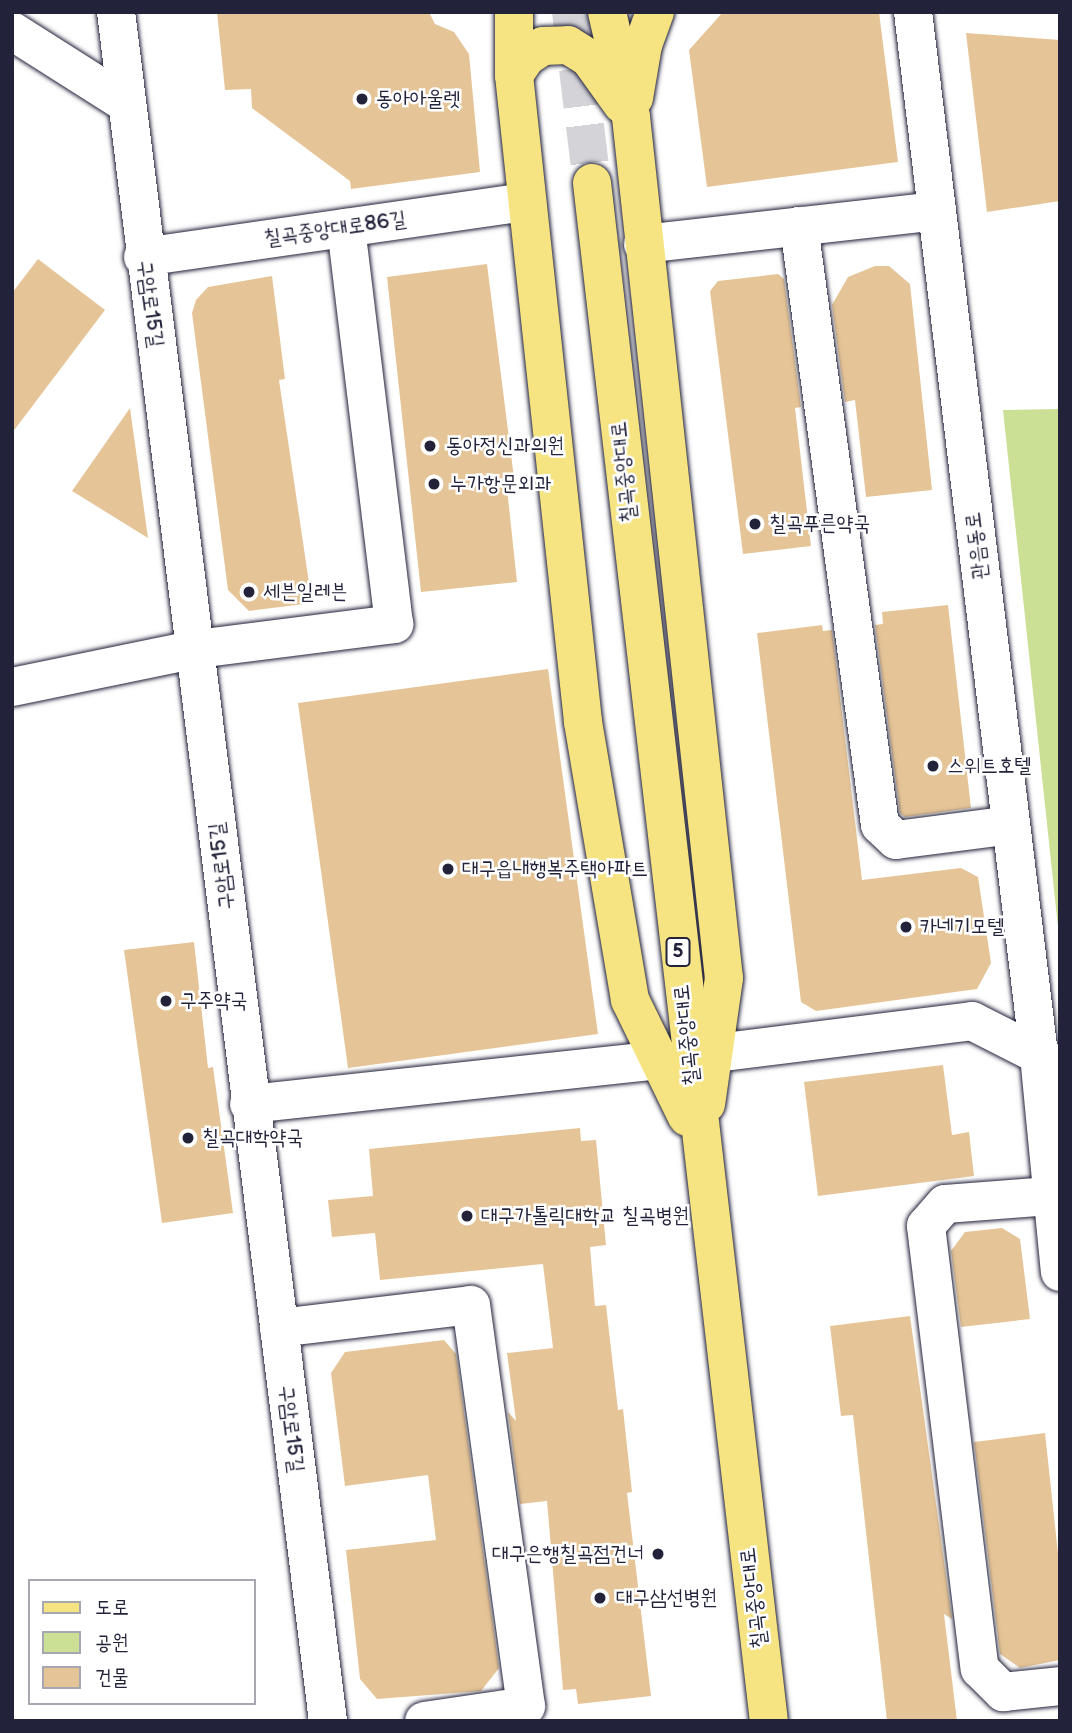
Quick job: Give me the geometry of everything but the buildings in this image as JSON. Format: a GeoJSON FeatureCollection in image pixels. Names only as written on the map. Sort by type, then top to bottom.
{"type":"FeatureCollection","features":[{"type":"Feature","properties":{"kind":"main road"},"geometry":{"type":"LineString","coordinates":[[607,12],[631,117],[724,978],[716,1053],[699,1141]]}},
{"type":"Feature","properties":{"kind":"main road"},"geometry":{"type":"LineString","coordinates":[[631,117],[643,45],[654,12]]}},
{"type":"Feature","properties":{"kind":"main road"},"geometry":{"type":"LineString","coordinates":[[507,20],[583,722],[630,1000],[699,1141]]}},
{"type":"Feature","properties":{"kind":"main road"},"geometry":{"type":"LineString","coordinates":[[514,75],[526,57],[543,46],[568,45],[589,58],[631,117]]}},
{"type":"Feature","properties":{"kind":"main road","name":"칠곡중앙대로"},"geometry":{"type":"LineString","coordinates":[[592,183],[699,1141],[769,1721]]}},
{"type":"Feature","properties":{"kind":"street","name":"구암로15길"},"geometry":{"type":"LineString","coordinates":[[116,12],[143,257],[197,649],[249,1104],[328,1721]]}},
{"type":"Feature","properties":{"kind":"street","name":"관음동로"},"geometry":{"type":"LineString","coordinates":[[913,12],[1011,825],[1049,1062],[1050,1196],[1060,1272]]}},
{"type":"Feature","properties":{"kind":"street"},"geometry":{"type":"LineString","coordinates":[[12,31],[127,104]]}},
{"type":"Feature","properties":{"kind":"street","name":"칠곡중앙대로86길"},"geometry":{"type":"LineString","coordinates":[[143,257],[527,202]]}},
{"type":"Feature","properties":{"kind":"street"},"geometry":{"type":"LineString","coordinates":[[643,244],[936,211]]}},
{"type":"Feature","properties":{"kind":"street"},"geometry":{"type":"LineString","coordinates":[[799,226],[880,825],[896,839],[1011,825]]}},
{"type":"Feature","properties":{"kind":"street"},"geometry":{"type":"LineString","coordinates":[[12,687],[197,649],[394,624],[346,228]]}},
{"type":"Feature","properties":{"kind":"street"},"geometry":{"type":"LineString","coordinates":[[716,1053],[972,1020],[1049,1062]]}},
{"type":"Feature","properties":{"kind":"street"},"geometry":{"type":"LineString","coordinates":[[249,1104],[659,1060]]}},
{"type":"Feature","properties":{"kind":"street"},"geometry":{"type":"LineString","coordinates":[[1050,1196],[945,1204],[926,1226],[980,1670],[1003,1692],[1060,1686]]}},
{"type":"Feature","properties":{"kind":"street"},"geometry":{"type":"LineString","coordinates":[[279,1328],[471,1306],[526,1706],[424,1721]]}},
{"type":"Feature","properties":{"kind":"green space"},"geometry":{"type":"Polygon","coordinates":[[[1060,409],[1060,946],[1003,410],[1060,409]]]}},
{"type":"Feature","properties":{"kind":"tunnel"},"geometry":{"type":"LineString","coordinates":[[571,12],[592,183]]}},
{"type":"Feature","properties":{"kind":"place","name":"동아아울렛"},"geometry":{"type":"Point","coordinates":[362,99]}},
{"type":"Feature","properties":{"kind":"place","name":"동아정신과의원"},"geometry":{"type":"Point","coordinates":[430,446]}},
{"type":"Feature","properties":{"kind":"place","name":"누가항문외과"},"geometry":{"type":"Point","coordinates":[434,484]}},
{"type":"Feature","properties":{"kind":"place","name":"칠곡푸른약국"},"geometry":{"type":"Point","coordinates":[755,524]}},
{"type":"Feature","properties":{"kind":"place","name":"세븐일레븐"},"geometry":{"type":"Point","coordinates":[249,592]}},
{"type":"Feature","properties":{"kind":"place","name":"스위트호텔"},"geometry":{"type":"Point","coordinates":[933,766]}},
{"type":"Feature","properties":{"kind":"place","name":"대구읍내행복주택아파트"},"geometry":{"type":"Point","coordinates":[448,869]}},
{"type":"Feature","properties":{"kind":"place","name":"카네기모텔"},"geometry":{"type":"Point","coordinates":[906,927]}},
{"type":"Feature","properties":{"kind":"place","name":"구주약국"},"geometry":{"type":"Point","coordinates":[166,1001]}},
{"type":"Feature","properties":{"kind":"place","name":"칠곡대학약국"},"geometry":{"type":"Point","coordinates":[188,1138]}},
{"type":"Feature","properties":{"kind":"place","name":"대구가톨릭대학교 칠곡병원"},"geometry":{"type":"Point","coordinates":[467,1216]}},
{"type":"Feature","properties":{"kind":"place","name":"대구은행칠곡점건너"},"geometry":{"type":"Point","coordinates":[658,1554]}},
{"type":"Feature","properties":{"kind":"place","name":"대구삼선병원"},"geometry":{"type":"Point","coordinates":[600,1598]}}]}
